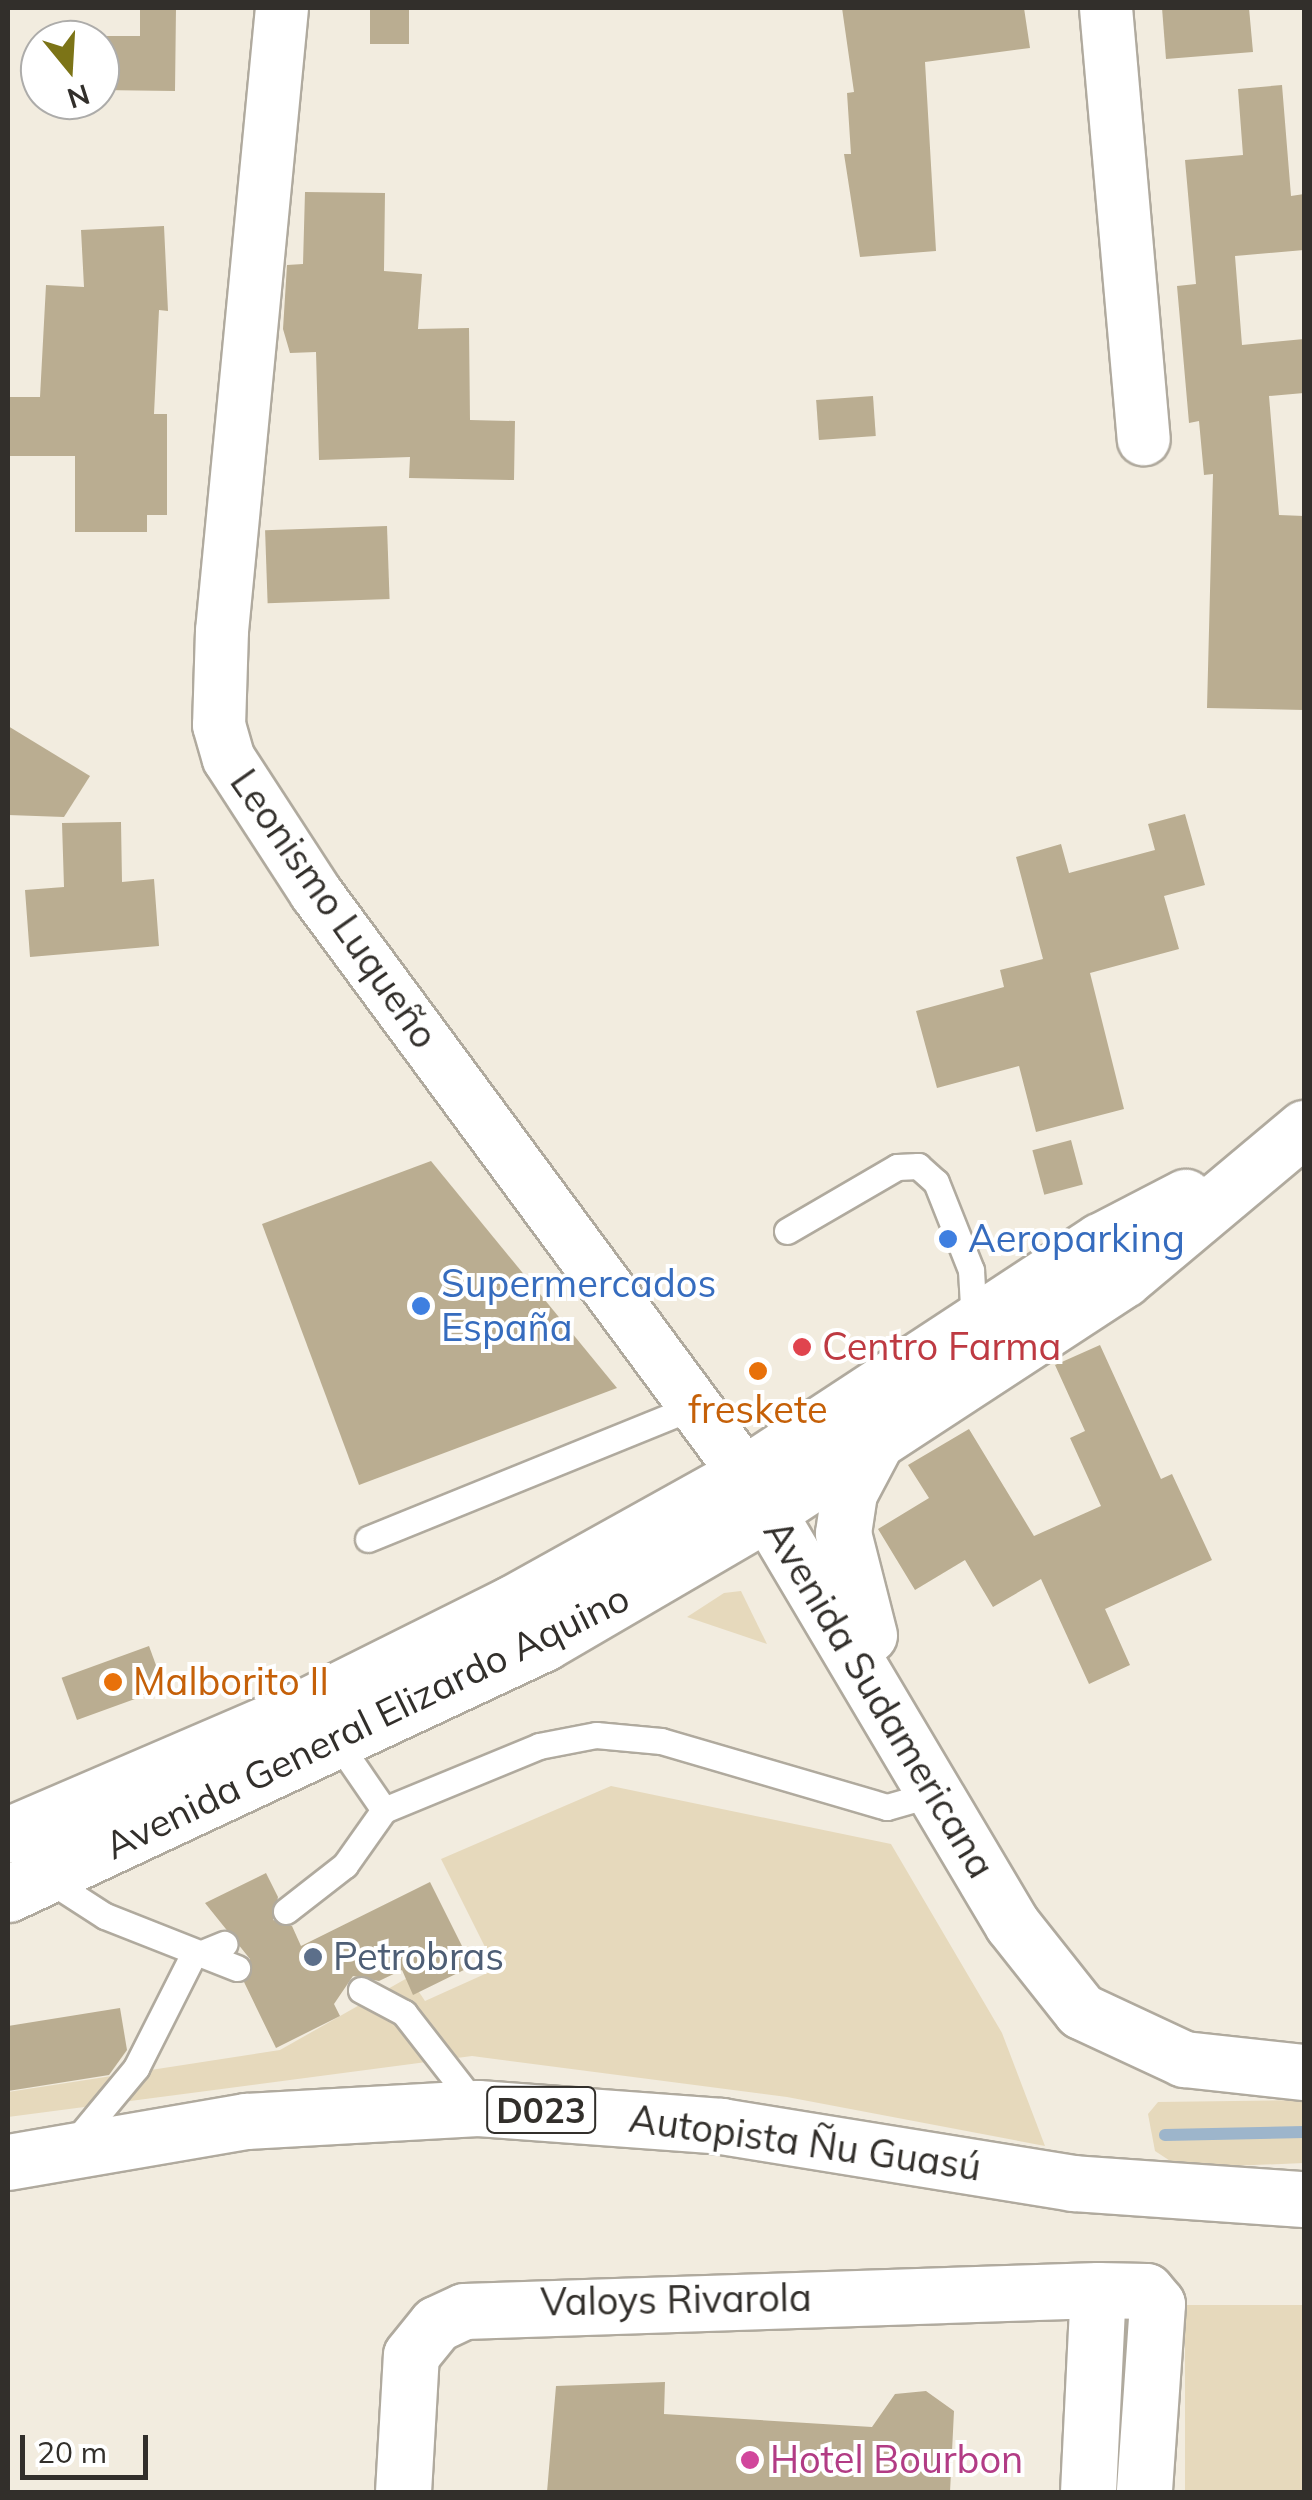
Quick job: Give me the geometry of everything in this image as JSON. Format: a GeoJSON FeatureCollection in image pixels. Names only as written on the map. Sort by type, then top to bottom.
{"type":"FeatureCollection","features":[{"type":"Feature","properties":{"kind":"main road","name":"Avenida General Elizardo Aquino"},"geometry":{"type":"LineString","coordinates":[[8,1835],[876,1442],[1124,1278],[1259,1160],[1304,1128]]}},
{"type":"Feature","properties":{"kind":"main road","name":"Avenida General Elizardo Aquino"},"geometry":{"type":"LineString","coordinates":[[49,1877],[544,1643],[757,1493],[974,1323],[1100,1241],[1259,1160]]}},
{"type":"Feature","properties":{"kind":"main road"},"geometry":{"type":"LineString","coordinates":[[876,1442],[849,1493],[843,1534],[882,1697]]}},
{"type":"Feature","properties":{"kind":"main road","name":"Avenida Sudamericana"},"geometry":{"type":"LineString","coordinates":[[757,1493],[882,1697],[1012,1924],[1081,2011],[1109,2030],[1184,2059],[1304,2072]]}},
{"type":"Feature","properties":{"kind":"main road"},"geometry":{"type":"LineString","coordinates":[[49,1877],[71,1809]]}},
{"type":"Feature","properties":{"kind":"main road","name":"Autopista Ñu Guasú"},"geometry":{"type":"LineString","coordinates":[[8,2162],[246,2121],[478,2108],[721,2126],[1073,2184],[1304,2199]]}},
{"type":"Feature","properties":{"kind":"main road"},"geometry":{"type":"LineString","coordinates":[[1088,2492],[1098,2290],[1146,2291],[1157,2304],[1144,2492]]}},
{"type":"Feature","properties":{"kind":"main road","name":"Valoys Rivarola"},"geometry":{"type":"LineString","coordinates":[[403,2492],[411,2354],[436,2324],[464,2311],[1098,2290]]}},
{"type":"Feature","properties":{"kind":"street","name":"Leonismo Luqueño"},"geometry":{"type":"LineString","coordinates":[[282,8],[222,631],[224,742],[316,893],[757,1493]]}},
{"type":"Feature","properties":{"kind":"street"},"geometry":{"type":"LineString","coordinates":[[1106,8],[1144,439]]}},
{"type":"Feature","properties":{"kind":"lane"},"geometry":{"type":"LineString","coordinates":[[786,1231],[897,1167],[918,1166],[936,1182],[971,1270],[974,1323]]}},
{"type":"Feature","properties":{"kind":"lane"},"geometry":{"type":"LineString","coordinates":[[368,1539],[695,1406]]}},
{"type":"Feature","properties":{"kind":"lane"},"geometry":{"type":"LineString","coordinates":[[286,1912],[345,1865],[384,1810],[539,1746],[596,1736],[661,1741],[887,1807],[936,1793]]}},
{"type":"Feature","properties":{"kind":"lane"},"geometry":{"type":"LineString","coordinates":[[338,1743],[384,1810]]}},
{"type":"Feature","properties":{"kind":"lane"},"geometry":{"type":"LineString","coordinates":[[49,1877],[192,1957],[237,1968]]}},
{"type":"Feature","properties":{"kind":"lane"},"geometry":{"type":"LineString","coordinates":[[67,2151],[136,2068],[192,1957],[225,1944]]}},
{"type":"Feature","properties":{"kind":"lane"},"geometry":{"type":"LineString","coordinates":[[361,1990],[404,2012],[478,2108]]}},
{"type":"Feature","properties":{"kind":"shaded area"},"geometry":{"type":"Polygon","coordinates":[[[741,1591],[767,1644],[687,1617],[724,1593],[741,1591]]]}},
{"type":"Feature","properties":{"kind":"shaded area"},"geometry":{"type":"Polygon","coordinates":[[[611,1786],[891,1844],[1002,2033],[1045,2146],[787,2097],[472,2056],[8,2117],[8,2092],[280,2050],[409,1977],[425,2001],[496,1969],[441,1859],[611,1786]]]}},
{"type":"Feature","properties":{"kind":"shaded area"},"geometry":{"type":"Polygon","coordinates":[[[1304,2100],[1304,2163],[1181,2168],[1155,2151],[1148,2114],[1158,2102],[1304,2100]]]}},
{"type":"Feature","properties":{"kind":"shaded area"},"geometry":{"type":"Polygon","coordinates":[[[1185,2305],[1304,2305],[1304,2492],[1185,2492],[1185,2305]]]}},
{"type":"Feature","properties":{"kind":"building"},"geometry":{"type":"Polygon","coordinates":[[[140,8],[176,8],[175,91],[120,90],[120,36],[140,36],[140,8]]]}},
{"type":"Feature","properties":{"kind":"building"},"geometry":{"type":"Polygon","coordinates":[[[370,8],[409,8],[409,44],[370,44],[370,8]]]}},
{"type":"Feature","properties":{"kind":"building"},"geometry":{"type":"Polygon","coordinates":[[[842,8],[1024,8],[1030,48],[925,62],[936,251],[860,257],[844,154],[851,154],[847,93],[854,92],[842,8]]]}},
{"type":"Feature","properties":{"kind":"building"},"geometry":{"type":"Polygon","coordinates":[[[1162,8],[1249,8],[1253,52],[1166,59],[1162,8]]]}},
{"type":"Feature","properties":{"kind":"building"},"geometry":{"type":"Polygon","coordinates":[[[1282,85],[1291,196],[1304,194],[1304,250],[1235,256],[1242,345],[1304,339],[1304,393],[1269,396],[1279,515],[1304,516],[1304,710],[1207,708],[1213,474],[1204,475],[1199,421],[1189,423],[1177,286],[1196,284],[1185,160],[1243,155],[1238,89],[1282,85]]]}},
{"type":"Feature","properties":{"kind":"building"},"geometry":{"type":"Polygon","coordinates":[[[305,192],[385,193],[384,271],[422,274],[418,329],[469,328],[470,420],[515,421],[514,480],[409,478],[410,457],[319,460],[316,352],[290,353],[283,329],[287,265],[303,264],[305,192]]]}},
{"type":"Feature","properties":{"kind":"building"},"geometry":{"type":"Polygon","coordinates":[[[164,226],[168,311],[159,310],[154,414],[167,414],[167,515],[147,515],[147,532],[75,532],[75,456],[8,456],[8,397],[40,397],[46,285],[84,287],[81,230],[164,226]]]}},
{"type":"Feature","properties":{"kind":"building"},"geometry":{"type":"Polygon","coordinates":[[[873,396],[876,436],[819,440],[816,400],[873,396]]]}},
{"type":"Feature","properties":{"kind":"building"},"geometry":{"type":"Polygon","coordinates":[[[387,526],[390,599],[268,603],[265,530],[387,526]]]}},
{"type":"Feature","properties":{"kind":"building"},"geometry":{"type":"Polygon","coordinates":[[[8,726],[90,776],[64,817],[8,815],[8,726]]]}},
{"type":"Feature","properties":{"kind":"building"},"geometry":{"type":"Polygon","coordinates":[[[1185,814],[1205,885],[1164,896],[1179,949],[1090,973],[1124,1109],[1036,1132],[1019,1066],[937,1088],[916,1011],[1004,987],[1000,970],[1043,959],[1016,857],[1061,844],[1069,873],[1155,850],[1148,824],[1185,814]]]}},
{"type":"Feature","properties":{"kind":"building"},"geometry":{"type":"Polygon","coordinates":[[[121,822],[122,882],[154,879],[159,946],[30,957],[25,890],[64,887],[62,823],[121,822]]]}},
{"type":"Feature","properties":{"kind":"building"},"geometry":{"type":"Polygon","coordinates":[[[1071,1140],[1083,1184],[1044,1195],[1032,1150],[1071,1140]]]}},
{"type":"Feature","properties":{"kind":"building","name":"Supermercados España"},"geometry":{"type":"Polygon","coordinates":[[[431,1161],[617,1388],[359,1485],[262,1224],[431,1161]]]}},
{"type":"Feature","properties":{"kind":"building"},"geometry":{"type":"Polygon","coordinates":[[[1100,1345],[1161,1479],[1172,1474],[1212,1560],[1105,1609],[1130,1665],[1089,1684],[1041,1579],[993,1607],[965,1560],[915,1590],[878,1529],[929,1498],[908,1465],[969,1429],[1034,1536],[1101,1506],[1070,1438],[1085,1431],[1055,1365],[1100,1345]]]}},
{"type":"Feature","properties":{"kind":"building","name":"Malborito II"},"geometry":{"type":"Polygon","coordinates":[[[149,1646],[164,1688],[77,1720],[62,1678],[149,1646]]]}},
{"type":"Feature","properties":{"kind":"building","name":"Petrobras"},"geometry":{"type":"Polygon","coordinates":[[[266,1873],[278,1897],[273,1920],[292,1926],[301,1946],[430,1882],[472,1966],[413,1995],[402,1970],[379,1981],[353,1976],[334,2004],[340,2016],[276,2048],[244,1982],[250,1959],[205,1903],[266,1873]]]}},
{"type":"Feature","properties":{"kind":"building"},"geometry":{"type":"Polygon","coordinates":[[[120,2008],[127,2050],[109,2075],[8,2091],[8,2026],[120,2008]]]}},
{"type":"Feature","properties":{"kind":"building","name":"Hotel Bourbon"},"geometry":{"type":"Polygon","coordinates":[[[665,2382],[664,2414],[872,2427],[895,2394],[926,2391],[954,2411],[950,2492],[547,2492],[556,2386],[665,2382]]]}},
{"type":"Feature","properties":{"kind":"waterway"},"geometry":{"type":"LineString","coordinates":[[1165,2135],[1304,2132]]}},
{"type":"Feature","properties":{"kind":"place","name":"Aeroparking"},"geometry":{"type":"Point","coordinates":[948,1239]}},
{"type":"Feature","properties":{"kind":"place","name":"Supermercados España"},"geometry":{"type":"Point","coordinates":[421,1306]}},
{"type":"Feature","properties":{"kind":"place","name":"Centro Farma"},"geometry":{"type":"Point","coordinates":[802,1347]}},
{"type":"Feature","properties":{"kind":"place","name":"freskete"},"geometry":{"type":"Point","coordinates":[758,1371]}},
{"type":"Feature","properties":{"kind":"place","name":"Malborito II"},"geometry":{"type":"Point","coordinates":[113,1682]}},
{"type":"Feature","properties":{"kind":"place","name":"Petrobras"},"geometry":{"type":"Point","coordinates":[313,1957]}},
{"type":"Feature","properties":{"kind":"place","name":"Hotel Bourbon"},"geometry":{"type":"Point","coordinates":[750,2460]}}]}
